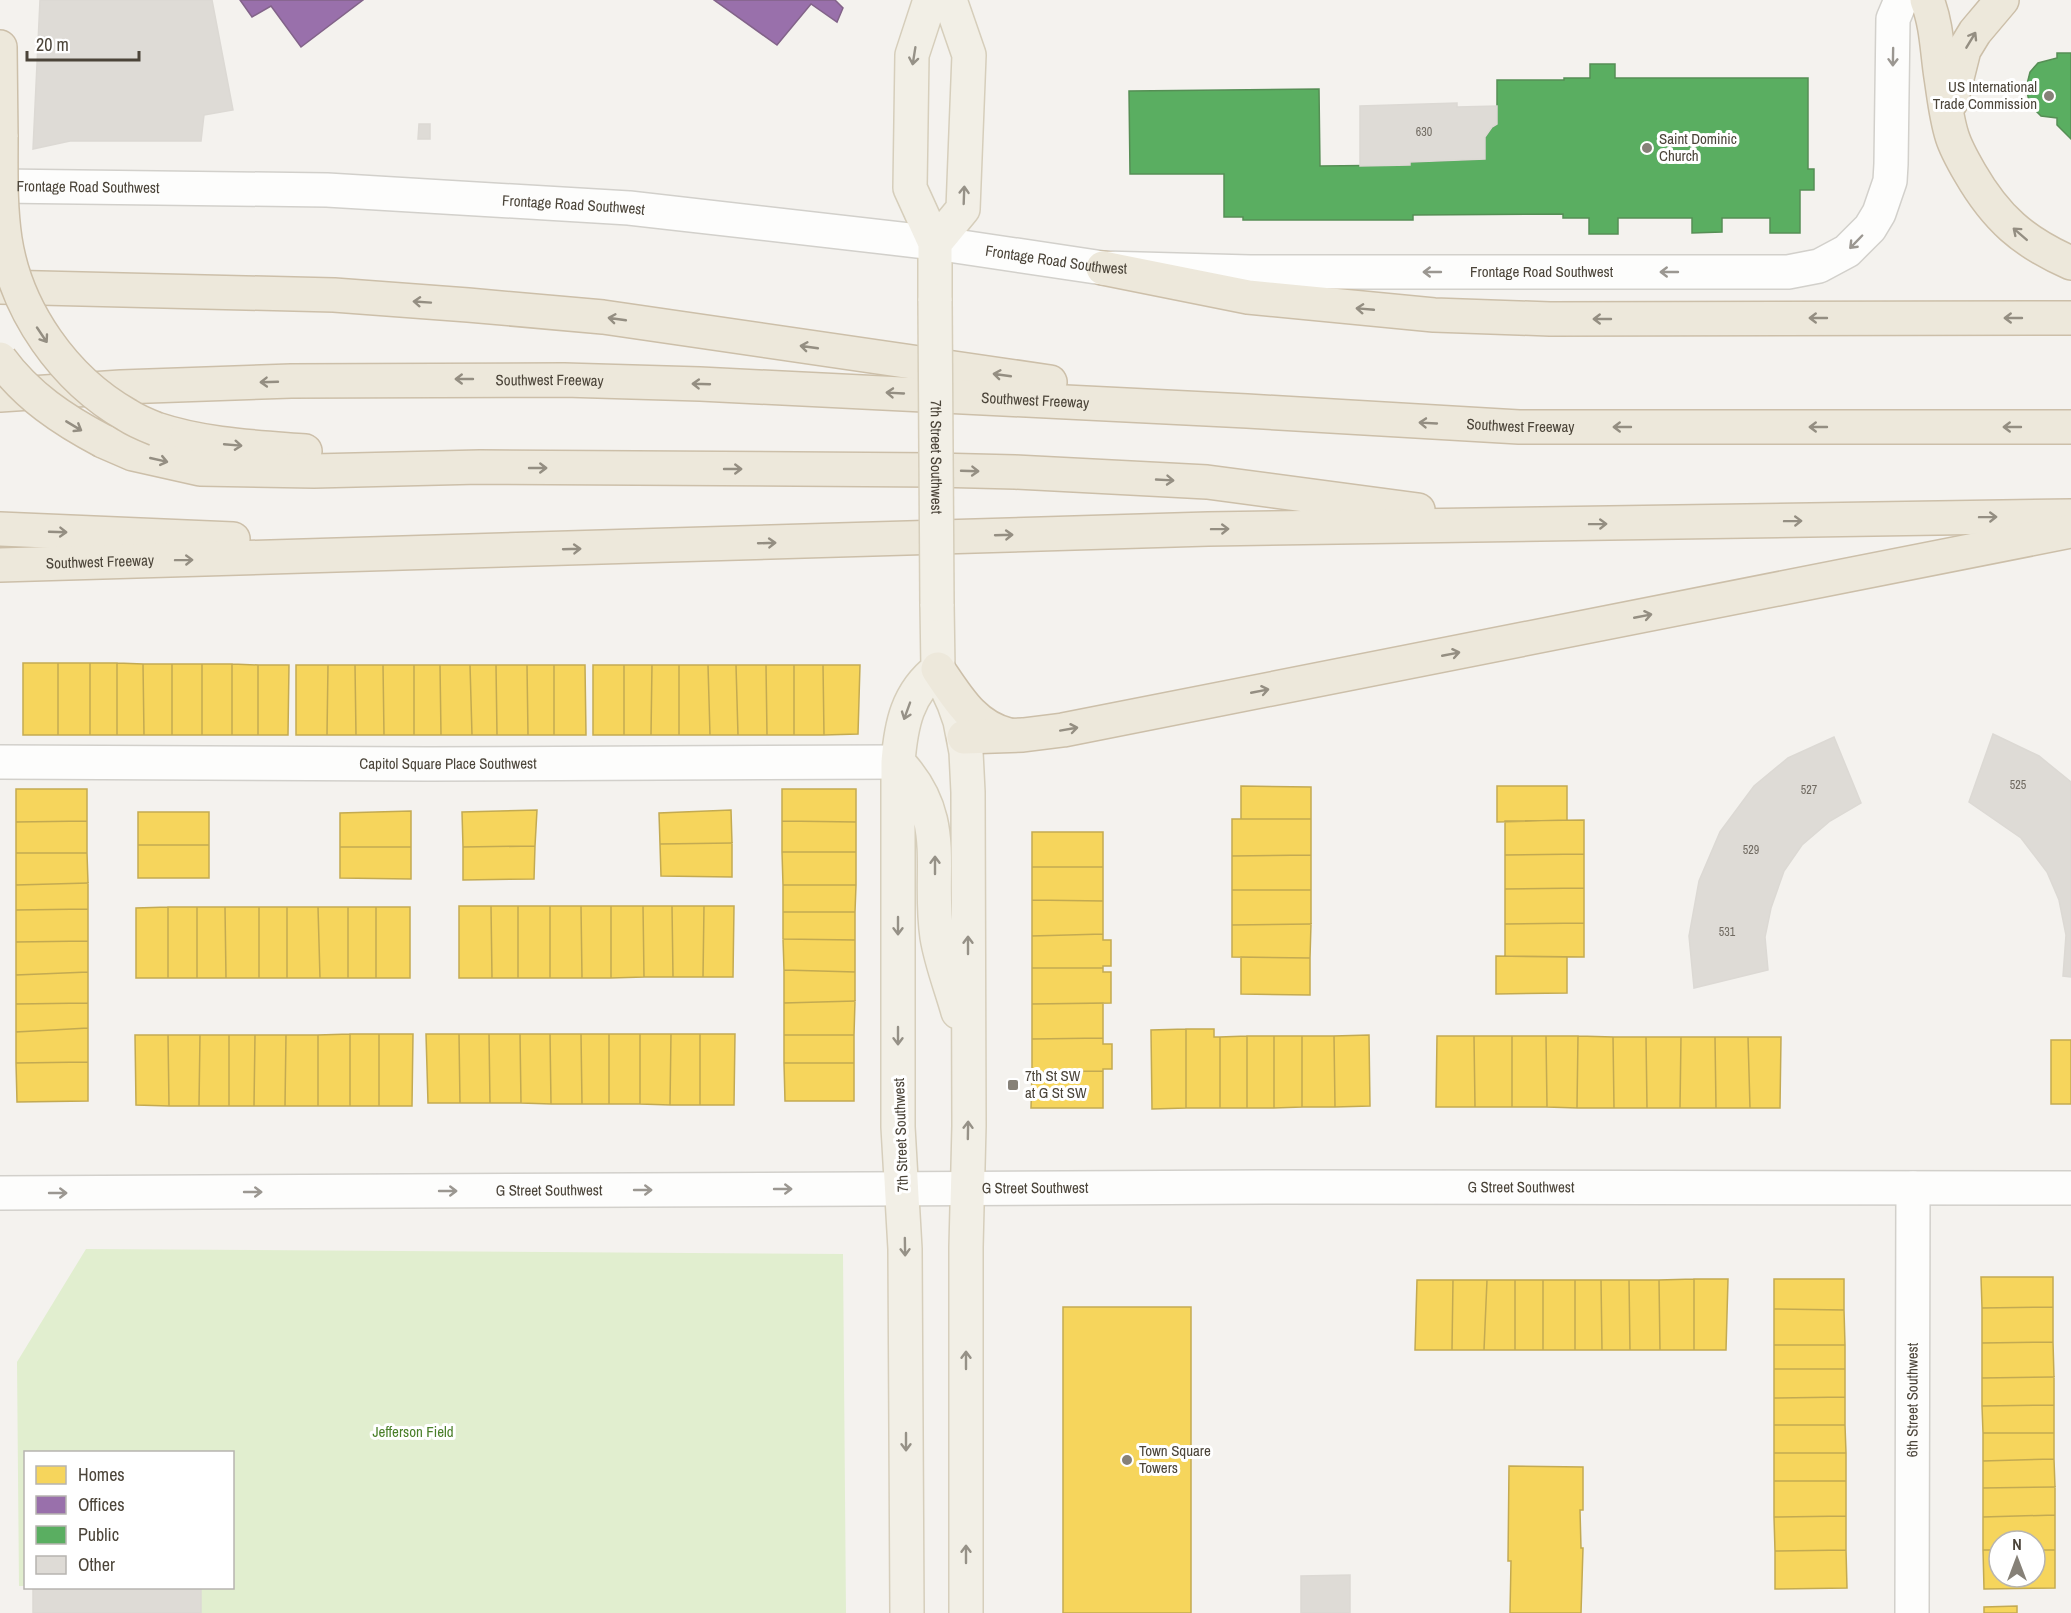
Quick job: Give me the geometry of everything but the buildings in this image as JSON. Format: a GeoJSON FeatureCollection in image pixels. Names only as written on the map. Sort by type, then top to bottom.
{"type":"FeatureCollection","features":[{"type":"Feature","properties":{"kind":"highway"},"geometry":{"type":"LineString","coordinates":[[1927,0],[1934,16],[1952,136],[1962,159],[1989,204],[2027,240],[2071,263]]}},
{"type":"Feature","properties":{"kind":"highway"},"geometry":{"type":"LineString","coordinates":[[1948,115],[1964,50],[1975,32],[2002,0]]}},
{"type":"Feature","properties":{"kind":"highway"},"geometry":{"type":"LineString","coordinates":[[0,47],[1,205],[5,240],[13,273],[26,306],[40,332],[57,356],[100,397],[127,416],[183,438],[480,468]]}},
{"type":"Feature","properties":{"kind":"highway"},"geometry":{"type":"LineString","coordinates":[[1103,268],[1248,297],[1434,315],[1550,319],[2071,318]]}},
{"type":"Feature","properties":{"kind":"highway"},"geometry":{"type":"LineString","coordinates":[[0,287],[334,295],[603,317],[1247,411]]}},
{"type":"Feature","properties":{"kind":"highway"},"geometry":{"type":"LineString","coordinates":[[0,359],[21,384],[53,412],[103,441],[134,454],[200,469],[314,471],[480,468],[934,470],[1207,482],[1540,525]]}},
{"type":"Feature","properties":{"kind":"highway","name":"Southwest Freeway"},"geometry":{"type":"LineString","coordinates":[[0,395],[121,387],[280,381],[564,380],[700,384],[1519,427],[2071,427]]}},
{"type":"Feature","properties":{"kind":"highway","name":"Southwest Freeway"},"geometry":{"type":"LineString","coordinates":[[0,565],[1209,529],[2071,516]]}},
{"type":"Feature","properties":{"kind":"highway"},"geometry":{"type":"LineString","coordinates":[[0,529],[514,551]]}},
{"type":"Feature","properties":{"kind":"highway"},"geometry":{"type":"LineString","coordinates":[[964,737],[1036,734],[1075,728],[2071,531]]}},
{"type":"Feature","properties":{"kind":"highway"},"geometry":{"type":"LineString","coordinates":[[938,669],[961,704],[980,722],[989,729],[1011,735]]}},
{"type":"Feature","properties":{"kind":"main road","name":"7th Street Southwest"},"geometry":{"type":"LineString","coordinates":[[930,0],[912,56],[910,188],[935,243],[938,669],[954,704],[964,737],[969,837],[966,1613]]}},
{"type":"Feature","properties":{"kind":"main road"},"geometry":{"type":"LineString","coordinates":[[935,243],[963,209],[969,55],[950,0]]}},
{"type":"Feature","properties":{"kind":"main road","name":"7th Street Southwest"},"geometry":{"type":"LineString","coordinates":[[907,1613],[905,1249],[898,1127],[898,762],[902,731],[909,705],[921,684],[938,669]]}},
{"type":"Feature","properties":{"kind":"main road"},"geometry":{"type":"LineString","coordinates":[[898,762],[914,780],[932,822],[935,840],[937,938],[968,1046]]}},
{"type":"Feature","properties":{"kind":"street","name":"Frontage Road Southwest"},"geometry":{"type":"LineString","coordinates":[[0,186],[327,190],[629,208],[935,243],[1103,268],[1250,272],[1776,272],[1819,266],[1847,251],[1870,228],[1879,213],[1890,181],[1893,19],[1901,0]]}},
{"type":"Feature","properties":{"kind":"street","name":"Capitol Square Place Southwest"},"geometry":{"type":"LineString","coordinates":[[0,762],[440,764],[898,762]]}},
{"type":"Feature","properties":{"kind":"street","name":"G Street Southwest"},"geometry":{"type":"LineString","coordinates":[[0,1193],[1266,1186],[2071,1188]]}},
{"type":"Feature","properties":{"kind":"street","name":"6th Street Southwest"},"geometry":{"type":"LineString","coordinates":[[1912,1613],[1913,1188]]}},
{"type":"Feature","properties":{"kind":"green space","name":"Jefferson Field"},"geometry":{"type":"Polygon","coordinates":[[[86,1249],[843,1254],[846,1613],[201,1613],[201,1589],[234,1589],[234,1451],[24,1451],[24,1586],[19,1586],[17,1362],[86,1249]]]}},
{"type":"Feature","properties":{"kind":"place","name":"US International Trade Commission"},"geometry":{"type":"Point","coordinates":[2049,96]}},
{"type":"Feature","properties":{"kind":"place","name":"Saint Dominic Church"},"geometry":{"type":"Point","coordinates":[1647,148]}},
{"type":"Feature","properties":{"kind":"place","name":"7th St SW at G St SW"},"geometry":{"type":"Point","coordinates":[1013,1085]}},
{"type":"Feature","properties":{"kind":"place","name":"Town Square Towers"},"geometry":{"type":"Point","coordinates":[1127,1460]}}]}
